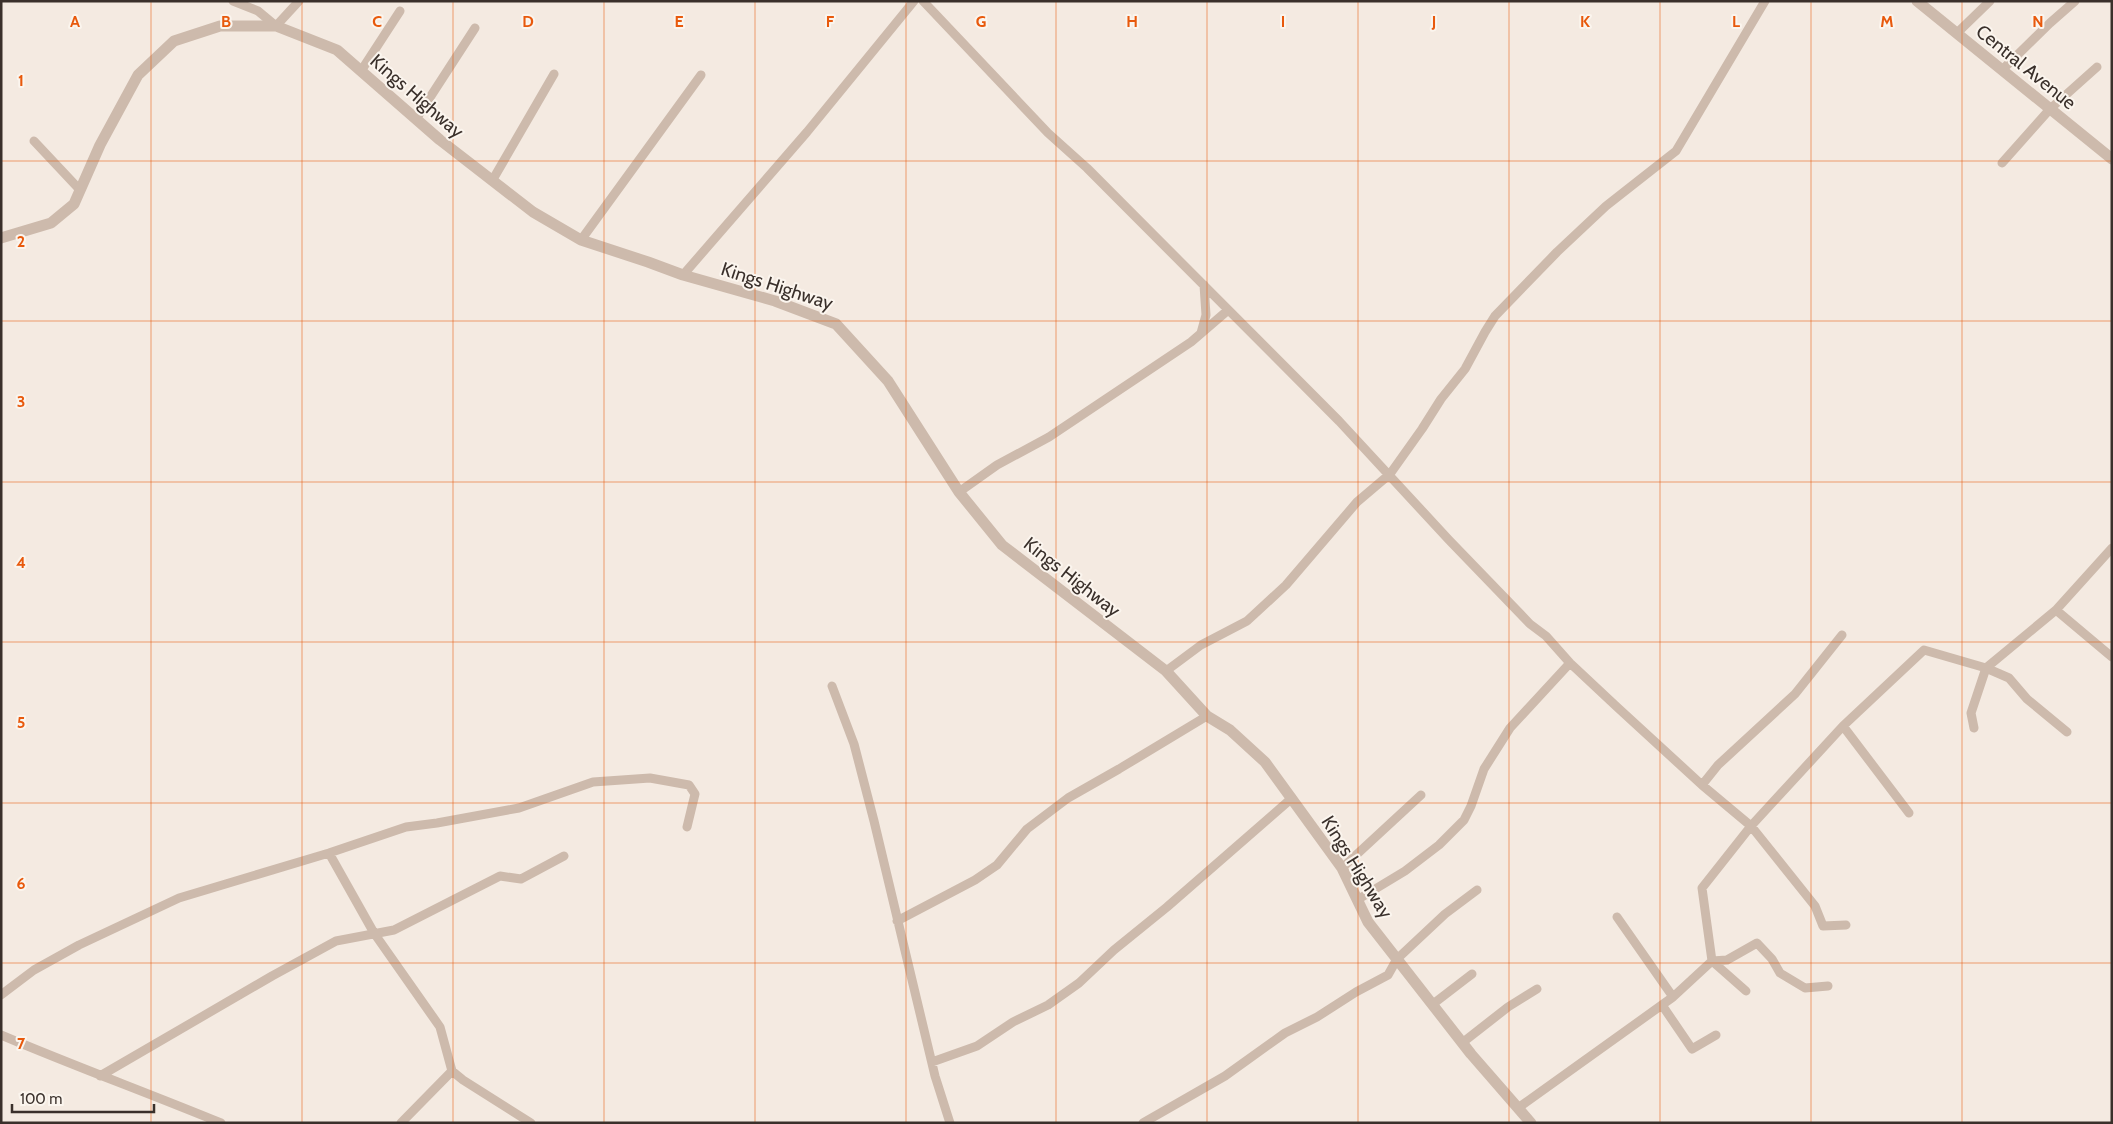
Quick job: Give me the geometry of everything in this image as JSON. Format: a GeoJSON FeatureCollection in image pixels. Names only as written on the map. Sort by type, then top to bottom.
{"type":"FeatureCollection","features":[{"type":"Feature","properties":{"kind":"street"},"geometry":{"type":"LineString","coordinates":[[233,1],[258,11],[276,26],[299,1]]}},
{"type":"Feature","properties":{"kind":"street"},"geometry":{"type":"LineString","coordinates":[[684,275],[807,132],[914,1]]}},
{"type":"Feature","properties":{"kind":"street"},"geometry":{"type":"LineString","coordinates":[[923,1],[1048,133],[1087,168],[1339,421],[1461,553],[1530,624],[1546,636],[1570,663],[1702,784],[1751,826],[1814,906],[1823,926],[1846,925]]}},
{"type":"Feature","properties":{"kind":"street"},"geometry":{"type":"LineString","coordinates":[[1166,671],[1201,645],[1247,621],[1286,585],[1357,502],[1390,474],[1422,430],[1441,399],[1465,369],[1484,332],[1496,316],[1557,252],[1606,206],[1676,151],[1765,1]]}},
{"type":"Feature","properties":{"kind":"street","name":"Central Avenue"},"geometry":{"type":"LineString","coordinates":[[1917,1],[2112,159]]}},
{"type":"Feature","properties":{"kind":"street"},"geometry":{"type":"LineString","coordinates":[[1957,33],[1990,1]]}},
{"type":"Feature","properties":{"kind":"street"},"geometry":{"type":"LineString","coordinates":[[2002,70],[2075,1]]}},
{"type":"Feature","properties":{"kind":"street"},"geometry":{"type":"LineString","coordinates":[[361,71],[400,11]]}},
{"type":"Feature","properties":{"kind":"street","name":"Kings Highway"},"geometry":{"type":"LineString","coordinates":[[1,238],[51,222],[74,204],[100,145],[138,75],[174,41],[220,26],[276,26],[337,50],[416,119],[533,212],[581,240],[684,275],[775,301],[836,324],[888,381],[959,492],[1002,545],[1166,671],[1207,716],[1230,730],[1265,762],[1342,868],[1368,922],[1462,1043],[1518,1108],[1527,1122]]}},
{"type":"Feature","properties":{"kind":"street"},"geometry":{"type":"LineString","coordinates":[[416,119],[475,28]]}},
{"type":"Feature","properties":{"kind":"street"},"geometry":{"type":"LineString","coordinates":[[2002,163],[2050,108],[2097,66]]}},
{"type":"Feature","properties":{"kind":"street"},"geometry":{"type":"LineString","coordinates":[[492,180],[554,74]]}},
{"type":"Feature","properties":{"kind":"street"},"geometry":{"type":"LineString","coordinates":[[581,240],[701,75]]}},
{"type":"Feature","properties":{"kind":"street"},"geometry":{"type":"LineString","coordinates":[[34,141],[80,190]]}},
{"type":"Feature","properties":{"kind":"street"},"geometry":{"type":"LineString","coordinates":[[1201,333],[1206,315],[1204,285]]}},
{"type":"Feature","properties":{"kind":"street"},"geometry":{"type":"LineString","coordinates":[[959,492],[997,465],[1049,436],[1131,383],[1201,333],[1228,311]]}},
{"type":"Feature","properties":{"kind":"street"},"geometry":{"type":"LineString","coordinates":[[1974,728],[1971,713],[1986,668],[2056,610],[2112,548]]}},
{"type":"Feature","properties":{"kind":"street"},"geometry":{"type":"LineString","coordinates":[[2056,610],[2112,657]]}},
{"type":"Feature","properties":{"kind":"street"},"geometry":{"type":"LineString","coordinates":[[1702,784],[1718,765],[1795,694],[1842,635]]}},
{"type":"Feature","properties":{"kind":"street"},"geometry":{"type":"LineString","coordinates":[[1746,991],[1712,962],[1702,888],[1751,826],[1843,726],[1924,650],[1986,668],[2009,678],[2027,699],[2067,732]]}},
{"type":"Feature","properties":{"kind":"street"},"geometry":{"type":"LineString","coordinates":[[1357,900],[1405,871],[1439,845],[1464,820],[1472,806],[1484,769],[1510,728],[1570,663]]}},
{"type":"Feature","properties":{"kind":"street"},"geometry":{"type":"LineString","coordinates":[[832,686],[854,744],[932,1062],[950,1123]]}},
{"type":"Feature","properties":{"kind":"street"},"geometry":{"type":"LineString","coordinates":[[898,922],[975,880],[998,865],[1028,829],[1068,798],[1136,760],[1207,716]]}},
{"type":"Feature","properties":{"kind":"street"},"geometry":{"type":"LineString","coordinates":[[1843,726],[1909,813]]}},
{"type":"Feature","properties":{"kind":"street"},"geometry":{"type":"LineString","coordinates":[[1,995],[34,970],[79,945],[179,898],[329,853],[406,827],[519,808],[593,782],[650,778],[690,785],[695,794],[687,826]]}},
{"type":"Feature","properties":{"kind":"street"},"geometry":{"type":"LineString","coordinates":[[1342,868],[1421,796]]}},
{"type":"Feature","properties":{"kind":"street"},"geometry":{"type":"LineString","coordinates":[[932,1062],[977,1046],[1014,1022],[1048,1005],[1078,983],[1292,798]]}},
{"type":"Feature","properties":{"kind":"street"},"geometry":{"type":"LineString","coordinates":[[329,853],[374,933],[440,1027],[452,1070],[462,1080],[531,1123]]}},
{"type":"Feature","properties":{"kind":"street"},"geometry":{"type":"LineString","coordinates":[[100,1076],[336,941],[394,930],[500,876],[521,879],[564,856]]}},
{"type":"Feature","properties":{"kind":"street"},"geometry":{"type":"LineString","coordinates":[[1143,1123],[1225,1076],[1285,1033],[1317,1017],[1356,992],[1388,975],[1398,960],[1446,914],[1477,890]]}},
{"type":"Feature","properties":{"kind":"street"},"geometry":{"type":"LineString","coordinates":[[1617,916],[1673,997]]}},
{"type":"Feature","properties":{"kind":"street"},"geometry":{"type":"LineString","coordinates":[[1518,1108],[1673,997],[1712,962],[1727,960],[1757,943],[1772,958],[1780,973],[1805,988],[1828,986]]}},
{"type":"Feature","properties":{"kind":"street"},"geometry":{"type":"LineString","coordinates":[[1433,1004],[1472,974]]}},
{"type":"Feature","properties":{"kind":"street"},"geometry":{"type":"LineString","coordinates":[[1462,1043],[1508,1007],[1538,989]]}},
{"type":"Feature","properties":{"kind":"street"},"geometry":{"type":"LineString","coordinates":[[1662,1005],[1692,1049],[1716,1035]]}},
{"type":"Feature","properties":{"kind":"street"},"geometry":{"type":"LineString","coordinates":[[1,1035],[221,1123]]}},
{"type":"Feature","properties":{"kind":"street"},"geometry":{"type":"LineString","coordinates":[[401,1123],[452,1070]]}}]}
